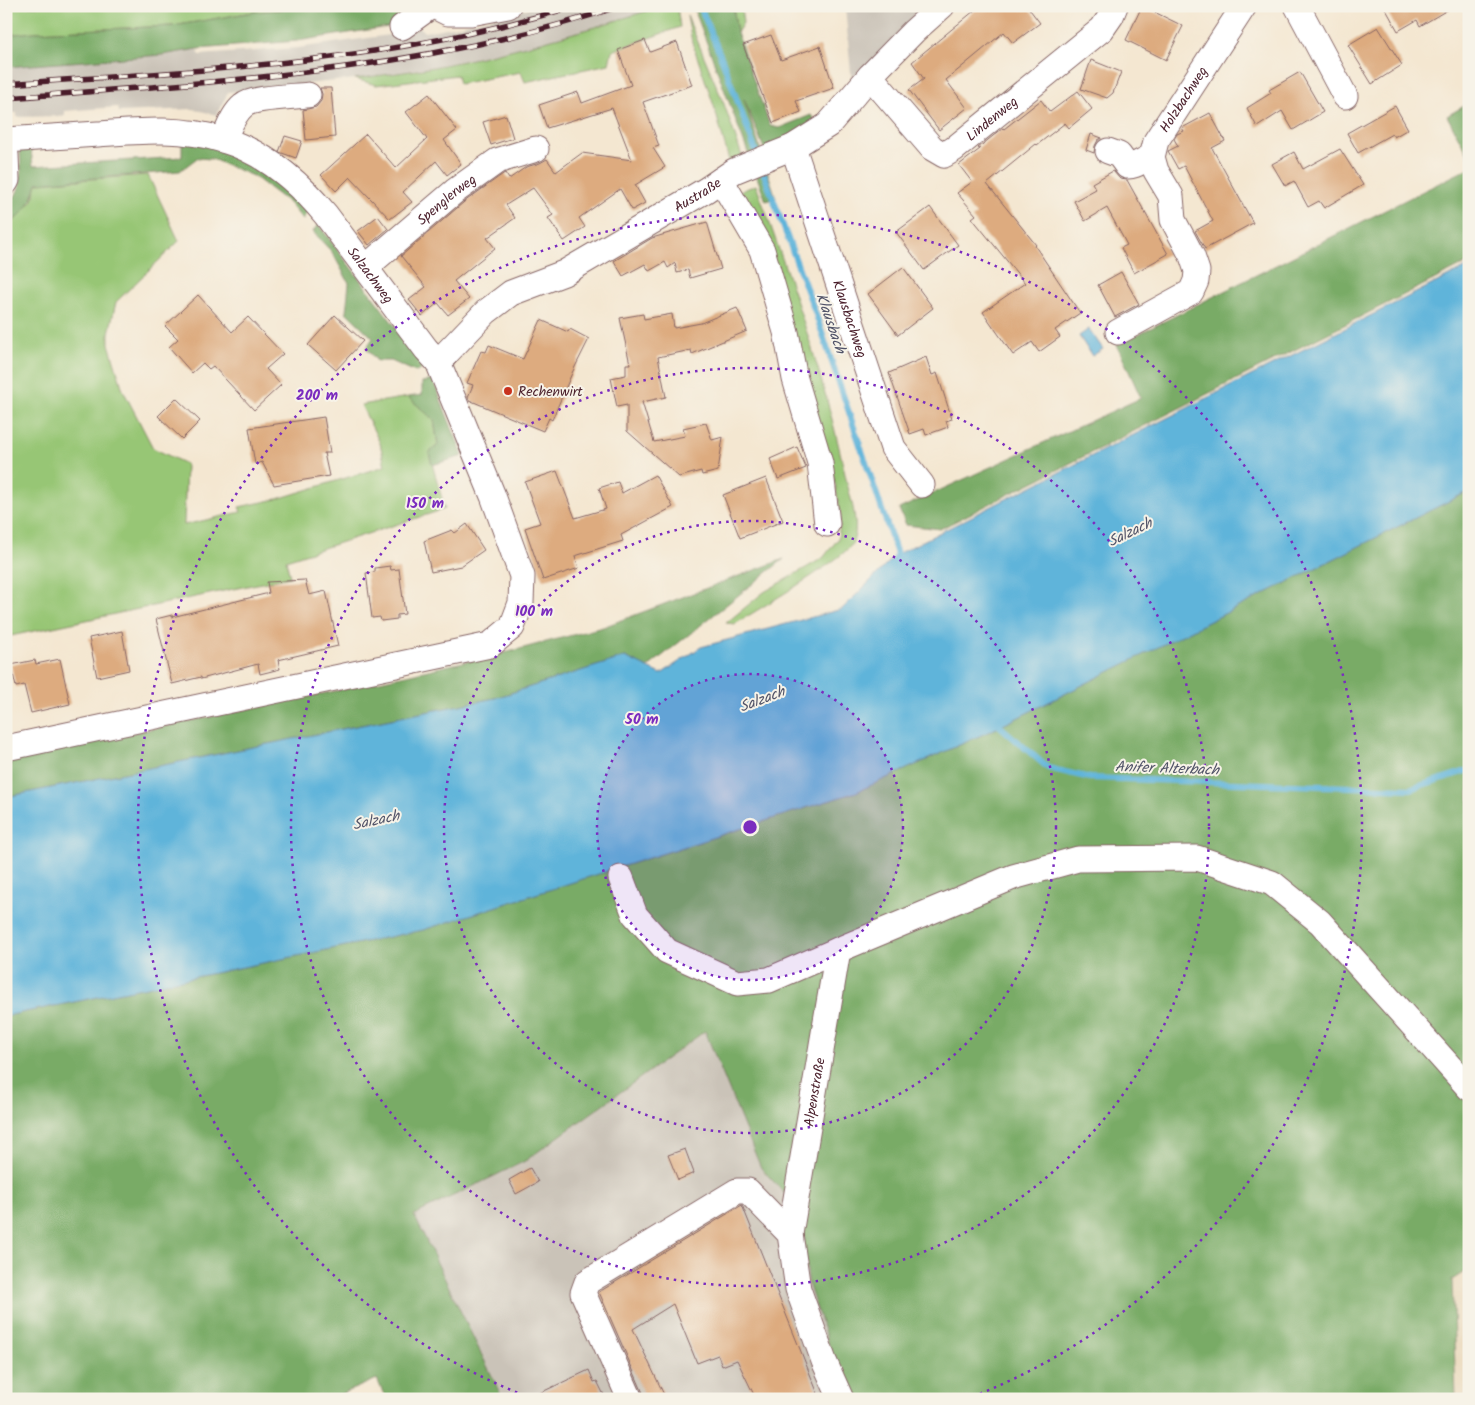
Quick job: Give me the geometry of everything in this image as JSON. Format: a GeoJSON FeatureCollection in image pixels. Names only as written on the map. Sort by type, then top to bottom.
{"type":"FeatureCollection","features":[{"type":"Feature","properties":{"kind":"street"},"geometry":{"type":"LineString","coordinates":[[402,27],[432,6],[448,12],[471,14],[508,6]]}},
{"type":"Feature","properties":{"kind":"street","name":"Austraße"},"geometry":{"type":"LineString","coordinates":[[438,362],[486,312],[511,293],[564,273],[727,175],[789,148],[828,125],[870,76],[914,31],[942,6]]}},
{"type":"Feature","properties":{"kind":"street","name":"Lindenweg"},"geometry":{"type":"LineString","coordinates":[[870,76],[932,148],[944,156],[1102,29],[1115,6]]}},
{"type":"Feature","properties":{"kind":"street","name":"Holzbachweg"},"geometry":{"type":"LineString","coordinates":[[1152,157],[1156,141],[1244,6]]}},
{"type":"Feature","properties":{"kind":"street"},"geometry":{"type":"LineString","coordinates":[[1297,6],[1345,96]]}},
{"type":"Feature","properties":{"kind":"street"},"geometry":{"type":"LineString","coordinates":[[223,140],[237,112],[244,105],[254,101],[308,96]]}},
{"type":"Feature","properties":{"kind":"street","name":"Salzachweg"},"geometry":{"type":"LineString","coordinates":[[6,140],[125,132],[169,131],[194,133],[223,140],[247,149],[271,162],[289,177],[318,205],[426,349],[438,362],[493,496],[522,576],[521,603],[512,627],[490,645],[6,748]]}},
{"type":"Feature","properties":{"kind":"street","name":"Klausbachweg"},"geometry":{"type":"LineString","coordinates":[[789,148],[893,448],[922,485]]}},
{"type":"Feature","properties":{"kind":"street","name":"Spenglerweg"},"geometry":{"type":"LineString","coordinates":[[366,267],[455,191],[497,161],[536,149]]}},
{"type":"Feature","properties":{"kind":"street"},"geometry":{"type":"LineString","coordinates":[[1108,151],[1120,156],[1127,166],[1132,166],[1152,157],[1156,170],[1171,196],[1173,220],[1192,256],[1197,271],[1196,281],[1191,292],[1118,332]]}},
{"type":"Feature","properties":{"kind":"street"},"geometry":{"type":"LineString","coordinates":[[6,154],[6,182]]}},
{"type":"Feature","properties":{"kind":"street"},"geometry":{"type":"LineString","coordinates":[[727,175],[762,250],[786,332],[795,379],[820,463],[827,524]]}},
{"type":"Feature","properties":{"kind":"street"},"geometry":{"type":"LineString","coordinates":[[621,878],[635,915],[667,951],[737,983],[769,980],[1013,877],[1078,859],[1197,858],[1272,883],[1320,922],[1469,1088]]}},
{"type":"Feature","properties":{"kind":"street","name":"Alpenstraße"},"geometry":{"type":"LineString","coordinates":[[838,950],[790,1234],[798,1289],[824,1361],[841,1399]]}},
{"type":"Feature","properties":{"kind":"street"},"geometry":{"type":"LineString","coordinates":[[630,1399],[583,1293],[587,1282],[737,1191],[748,1191],[790,1234]]}},
{"type":"Feature","properties":{"kind":"shaded area"},"geometry":{"type":"Polygon","coordinates":[[[538,6],[652,6],[647,11],[550,40],[432,67],[355,79],[228,92],[217,115],[193,109],[119,112],[118,107],[65,111],[65,116],[17,117],[17,113],[6,111],[6,67],[162,55],[198,49],[199,55],[298,48],[389,35],[394,32],[420,28],[424,32],[458,26],[538,6]]]}},
{"type":"Feature","properties":{"kind":"shaded area"},"geometry":{"type":"Polygon","coordinates":[[[845,6],[939,6],[852,85],[845,6]]]}},
{"type":"Feature","properties":{"kind":"shaded area"},"geometry":{"type":"Polygon","coordinates":[[[706,1031],[761,1168],[799,1209],[847,1399],[503,1399],[414,1215],[525,1161],[706,1031]]]}},
{"type":"Feature","properties":{"kind":"shaded area"},"geometry":{"type":"Polygon","coordinates":[[[1469,1269],[1469,1399],[1456,1399],[1452,1280],[1469,1269]]]}},
{"type":"Feature","properties":{"kind":"green space"},"geometry":{"type":"Polygon","coordinates":[[[6,6],[329,6],[253,12],[173,26],[6,35],[6,6]]]}},
{"type":"Feature","properties":{"kind":"green space"},"geometry":{"type":"Polygon","coordinates":[[[329,6],[413,6],[404,18],[388,27],[297,41],[198,49],[162,55],[6,67],[6,35],[173,26],[253,12],[329,6]]]}},
{"type":"Feature","properties":{"kind":"green space"},"geometry":{"type":"Polygon","coordinates":[[[652,6],[677,6],[680,27],[612,51],[609,64],[525,82],[521,72],[459,84],[457,75],[376,85],[355,79],[434,67],[515,49],[647,11],[652,6]]]}},
{"type":"Feature","properties":{"kind":"green space"},"geometry":{"type":"Polygon","coordinates":[[[693,6],[733,6],[737,33],[770,126],[779,128],[811,115],[819,127],[765,151],[744,99],[776,198],[766,201],[693,6]]]}},
{"type":"Feature","properties":{"kind":"green space"},"geometry":{"type":"Polygon","coordinates":[[[733,6],[741,6],[743,23],[737,33],[733,6]]]}},
{"type":"Feature","properties":{"kind":"green space"},"geometry":{"type":"Polygon","coordinates":[[[687,16],[724,104],[743,159],[730,164],[714,106],[692,42],[687,16]]]}},
{"type":"Feature","properties":{"kind":"green space"},"geometry":{"type":"Polygon","coordinates":[[[1469,103],[1469,156],[1447,116],[1469,103]]]}},
{"type":"Feature","properties":{"kind":"green space"},"geometry":{"type":"Polygon","coordinates":[[[182,141],[206,145],[251,162],[289,190],[307,211],[303,220],[289,203],[255,177],[212,159],[197,158],[180,171],[37,183],[26,208],[6,226],[6,206],[12,200],[19,187],[20,150],[31,150],[33,166],[182,157],[182,141]]]}},
{"type":"Feature","properties":{"kind":"green space"},"geometry":{"type":"Polygon","coordinates":[[[1469,168],[1469,262],[940,529],[906,525],[899,509],[1141,398],[1117,345],[1469,168]]]}},
{"type":"Feature","properties":{"kind":"green space"},"geometry":{"type":"Polygon","coordinates":[[[148,175],[179,241],[116,302],[109,333],[109,344],[123,390],[153,448],[186,464],[184,525],[241,512],[239,507],[277,499],[385,466],[380,443],[361,405],[408,397],[434,420],[438,445],[429,453],[445,509],[286,560],[290,577],[6,637],[6,226],[16,219],[33,200],[37,183],[148,175]]]}},
{"type":"Feature","properties":{"kind":"green space"},"geometry":{"type":"Polygon","coordinates":[[[756,185],[818,367],[854,511],[855,535],[853,542],[847,550],[835,560],[735,624],[726,623],[764,592],[823,558],[838,539],[841,517],[831,461],[738,192],[756,185]]]}},
{"type":"Feature","properties":{"kind":"green space"},"geometry":{"type":"Polygon","coordinates":[[[318,224],[426,367],[416,372],[391,361],[377,361],[366,348],[373,338],[346,312],[349,283],[332,252],[313,232],[318,224]]]}},
{"type":"Feature","properties":{"kind":"green space"},"geometry":{"type":"Polygon","coordinates":[[[433,380],[463,456],[432,465],[429,453],[438,445],[434,420],[408,397],[422,395],[422,382],[433,380]]]}},
{"type":"Feature","properties":{"kind":"green space"},"geometry":{"type":"Polygon","coordinates":[[[1469,491],[1469,1269],[1452,1280],[1456,1399],[847,1399],[809,1286],[799,1209],[761,1168],[705,1031],[525,1161],[414,1215],[503,1399],[386,1399],[377,1379],[330,1399],[6,1399],[6,1016],[423,930],[856,792],[999,727],[1469,491]]]}},
{"type":"Feature","properties":{"kind":"green space"},"geometry":{"type":"Polygon","coordinates":[[[784,559],[647,668],[625,657],[495,698],[6,797],[6,759],[340,690],[512,651],[603,627],[784,559]]]}},
{"type":"Feature","properties":{"kind":"water","name":"Salzach"},"geometry":{"type":"Polygon","coordinates":[[[1469,266],[1469,491],[999,727],[856,792],[423,930],[6,1016],[6,797],[495,698],[625,657],[661,674],[701,647],[842,609],[897,554],[1469,266]]]}},
{"type":"Feature","properties":{"kind":"water"},"geometry":{"type":"Polygon","coordinates":[[[1089,329],[1103,349],[1092,356],[1079,336],[1089,329]]]}},
{"type":"Feature","properties":{"kind":"building"},"geometry":{"type":"Polygon","coordinates":[[[980,6],[1027,6],[1040,23],[1013,43],[1004,32],[946,80],[967,108],[939,130],[909,90],[924,79],[912,62],[980,6]]]}},
{"type":"Feature","properties":{"kind":"building"},"geometry":{"type":"Polygon","coordinates":[[[1142,6],[1183,26],[1166,60],[1126,40],[1142,6]]]}},
{"type":"Feature","properties":{"kind":"building"},"geometry":{"type":"Polygon","coordinates":[[[1384,6],[1454,6],[1420,26],[1417,20],[1398,31],[1384,6]]]}},
{"type":"Feature","properties":{"kind":"building"},"geometry":{"type":"Polygon","coordinates":[[[1378,27],[1402,65],[1372,84],[1348,45],[1378,27]]]}},
{"type":"Feature","properties":{"kind":"building"},"geometry":{"type":"Polygon","coordinates":[[[771,35],[781,60],[820,46],[834,88],[796,101],[801,112],[773,123],[743,45],[771,35]]]}},
{"type":"Feature","properties":{"kind":"building"},"geometry":{"type":"Polygon","coordinates":[[[645,40],[650,52],[677,42],[692,85],[643,102],[659,146],[653,148],[665,167],[635,185],[645,203],[632,210],[620,189],[579,218],[585,227],[564,241],[548,218],[553,215],[533,188],[506,205],[515,218],[487,238],[495,248],[454,281],[469,299],[448,315],[438,303],[422,316],[409,300],[426,287],[401,256],[464,202],[503,174],[505,173],[509,179],[526,167],[547,159],[556,172],[582,153],[632,160],[612,108],[547,128],[539,105],[578,92],[582,103],[631,85],[618,50],[645,40]]]}},
{"type":"Feature","properties":{"kind":"building"},"geometry":{"type":"Polygon","coordinates":[[[1091,60],[1121,72],[1113,93],[1107,98],[1081,89],[1091,60]]]}},
{"type":"Feature","properties":{"kind":"building"},"geometry":{"type":"Polygon","coordinates":[[[1300,72],[1323,112],[1293,130],[1282,111],[1257,127],[1247,108],[1271,93],[1269,90],[1300,72]]]}},
{"type":"Feature","properties":{"kind":"building"},"geometry":{"type":"Polygon","coordinates":[[[320,88],[331,88],[335,137],[306,140],[303,110],[316,107],[321,101],[322,94],[320,88]]]}},
{"type":"Feature","properties":{"kind":"building"},"geometry":{"type":"Polygon","coordinates":[[[1078,91],[1092,109],[1069,128],[1065,123],[987,184],[1036,245],[1080,313],[1055,330],[1060,337],[1039,352],[1032,342],[1013,355],[983,312],[1025,283],[972,218],[976,215],[957,193],[972,182],[959,165],[1003,128],[1041,100],[1050,112],[1078,91]]]}},
{"type":"Feature","properties":{"kind":"building"},"geometry":{"type":"Polygon","coordinates":[[[429,94],[457,130],[444,140],[461,164],[447,175],[436,161],[403,192],[412,202],[390,219],[350,177],[336,191],[321,175],[366,134],[396,168],[427,139],[406,112],[429,94]]]}},
{"type":"Feature","properties":{"kind":"building"},"geometry":{"type":"Polygon","coordinates":[[[1395,106],[1408,129],[1394,137],[1392,134],[1358,153],[1347,133],[1395,106]]]}},
{"type":"Feature","properties":{"kind":"building"},"geometry":{"type":"Polygon","coordinates":[[[1210,113],[1225,141],[1212,148],[1253,223],[1205,249],[1195,231],[1213,221],[1184,166],[1178,169],[1168,151],[1178,146],[1174,139],[1177,134],[1184,131],[1182,128],[1210,113]]]}},
{"type":"Feature","properties":{"kind":"building"},"geometry":{"type":"Polygon","coordinates":[[[506,115],[513,138],[491,145],[483,122],[506,115]]]}},
{"type":"Feature","properties":{"kind":"building"},"geometry":{"type":"Polygon","coordinates":[[[1091,134],[1102,138],[1098,140],[1094,153],[1086,150],[1091,134]]]}},
{"type":"Feature","properties":{"kind":"building"},"geometry":{"type":"Polygon","coordinates":[[[285,136],[302,141],[296,158],[279,152],[285,136]]]}},
{"type":"Feature","properties":{"kind":"building"},"geometry":{"type":"Polygon","coordinates":[[[1340,149],[1363,185],[1324,208],[1319,201],[1308,207],[1294,181],[1285,186],[1272,164],[1294,152],[1303,169],[1340,149]]]}},
{"type":"Feature","properties":{"kind":"building"},"geometry":{"type":"Polygon","coordinates":[[[1113,171],[1120,179],[1127,180],[1168,254],[1134,273],[1121,248],[1127,245],[1107,208],[1085,221],[1074,201],[1096,189],[1092,183],[1113,171]]]}},
{"type":"Feature","properties":{"kind":"building"},"geometry":{"type":"Polygon","coordinates":[[[930,207],[958,245],[924,270],[896,232],[930,207]]]}},
{"type":"Feature","properties":{"kind":"building"},"geometry":{"type":"Polygon","coordinates":[[[378,216],[388,229],[369,245],[358,231],[378,216]]]}},
{"type":"Feature","properties":{"kind":"building"},"geometry":{"type":"Polygon","coordinates":[[[707,222],[721,269],[690,278],[688,270],[677,273],[675,263],[668,268],[665,262],[649,271],[645,264],[623,276],[614,261],[652,238],[707,222]]]}},
{"type":"Feature","properties":{"kind":"building"},"geometry":{"type":"Polygon","coordinates":[[[903,267],[933,308],[898,335],[868,294],[903,267]]]}},
{"type":"Feature","properties":{"kind":"building"},"geometry":{"type":"Polygon","coordinates":[[[1121,272],[1139,304],[1115,317],[1098,285],[1121,272]]]}},
{"type":"Feature","properties":{"kind":"building"},"geometry":{"type":"Polygon","coordinates":[[[198,295],[232,332],[248,317],[283,354],[266,369],[281,385],[254,410],[213,366],[209,369],[203,363],[192,373],[169,347],[178,339],[165,326],[198,295]]]}},
{"type":"Feature","properties":{"kind":"building"},"geometry":{"type":"Polygon","coordinates":[[[737,308],[747,331],[692,354],[691,350],[658,357],[666,397],[642,402],[654,442],[685,436],[683,428],[706,423],[712,440],[723,437],[718,471],[702,475],[701,471],[679,477],[627,431],[627,405],[617,407],[611,378],[626,375],[626,364],[630,364],[620,318],[643,314],[644,319],[672,314],[674,328],[701,323],[737,308]]]}},
{"type":"Feature","properties":{"kind":"building"},"geometry":{"type":"Polygon","coordinates":[[[335,315],[363,341],[336,370],[308,345],[335,315]]]}},
{"type":"Feature","properties":{"kind":"building"},"geometry":{"type":"Polygon","coordinates":[[[541,320],[568,332],[570,329],[589,339],[552,420],[549,418],[543,431],[469,400],[468,397],[473,385],[467,383],[481,351],[486,352],[489,345],[523,359],[541,320]]]}},
{"type":"Feature","properties":{"kind":"building"},"geometry":{"type":"Polygon","coordinates":[[[926,357],[932,375],[937,373],[952,419],[946,421],[948,427],[926,435],[924,429],[910,434],[889,373],[926,357]]]}},
{"type":"Feature","properties":{"kind":"building"},"geometry":{"type":"Polygon","coordinates":[[[176,398],[200,421],[182,439],[158,416],[176,398]]]}},
{"type":"Feature","properties":{"kind":"building"},"geometry":{"type":"Polygon","coordinates":[[[324,417],[330,453],[324,453],[329,476],[274,485],[262,462],[255,464],[249,428],[324,417]]]}},
{"type":"Feature","properties":{"kind":"building"},"geometry":{"type":"Polygon","coordinates":[[[797,447],[806,468],[778,479],[770,459],[797,447]]]}},
{"type":"Feature","properties":{"kind":"building"},"geometry":{"type":"Polygon","coordinates":[[[557,471],[575,518],[606,509],[599,488],[618,482],[622,493],[655,475],[673,507],[621,535],[623,541],[575,556],[579,568],[543,580],[525,528],[540,523],[525,482],[557,471]]]}},
{"type":"Feature","properties":{"kind":"building"},"geometry":{"type":"Polygon","coordinates":[[[766,478],[783,521],[740,538],[723,495],[766,478]]]}},
{"type":"Feature","properties":{"kind":"building"},"geometry":{"type":"Polygon","coordinates":[[[467,524],[484,550],[461,566],[431,572],[424,541],[452,530],[455,533],[467,524]]]}},
{"type":"Feature","properties":{"kind":"building"},"geometry":{"type":"Polygon","coordinates":[[[390,566],[391,570],[399,569],[405,614],[397,615],[397,619],[381,621],[380,617],[372,618],[366,573],[375,572],[375,568],[390,566]]]}},
{"type":"Feature","properties":{"kind":"building"},"geometry":{"type":"Polygon","coordinates":[[[305,580],[309,595],[326,591],[338,646],[278,660],[280,669],[260,674],[258,664],[201,679],[201,677],[172,684],[156,619],[172,615],[172,617],[269,593],[267,582],[305,580]]]}},
{"type":"Feature","properties":{"kind":"building"},"geometry":{"type":"Polygon","coordinates":[[[122,631],[129,670],[97,677],[89,638],[122,631]]]}},
{"type":"Feature","properties":{"kind":"building"},"geometry":{"type":"Polygon","coordinates":[[[60,659],[70,704],[31,713],[24,685],[16,687],[11,665],[35,660],[36,664],[60,659]]]}},
{"type":"Feature","properties":{"kind":"building"},"geometry":{"type":"Polygon","coordinates":[[[685,1149],[694,1173],[678,1180],[668,1155],[685,1149]]]}},
{"type":"Feature","properties":{"kind":"building"},"geometry":{"type":"Polygon","coordinates":[[[530,1168],[538,1182],[516,1194],[509,1180],[530,1168]]]}},
{"type":"Feature","properties":{"kind":"building"},"geometry":{"type":"Polygon","coordinates":[[[742,1205],[820,1399],[756,1399],[737,1360],[722,1366],[718,1355],[697,1363],[673,1304],[633,1329],[666,1399],[644,1399],[599,1292],[742,1205]]]}},
{"type":"Feature","properties":{"kind":"building"},"geometry":{"type":"Polygon","coordinates":[[[589,1370],[594,1382],[597,1381],[606,1399],[527,1399],[589,1370]]]}},
{"type":"Feature","properties":{"kind":"waterway","name":"Klausbach"},"geometry":{"type":"LineString","coordinates":[[700,6],[758,157]]}},
{"type":"Feature","properties":{"kind":"waterway","name":"Klausbach"},"geometry":{"type":"LineString","coordinates":[[761,166],[815,312],[897,554],[895,560]]}},
{"type":"Feature","properties":{"kind":"waterway","name":"Anifer Alterbach"},"geometry":{"type":"LineString","coordinates":[[994,721],[1048,768],[1090,778],[1410,789],[1469,770]]}},
{"type":"Feature","properties":{"kind":"railway"},"geometry":{"type":"LineString","coordinates":[[6,84],[225,68],[332,57],[472,33],[575,6]]}},
{"type":"Feature","properties":{"kind":"railway"},"geometry":{"type":"LineString","coordinates":[[6,98],[239,79],[317,71],[394,60],[470,46],[546,28],[620,6]]}},
{"type":"Feature","properties":{"kind":"place","name":"Rechenwirt"},"geometry":{"type":"Point","coordinates":[508,391]}}]}
